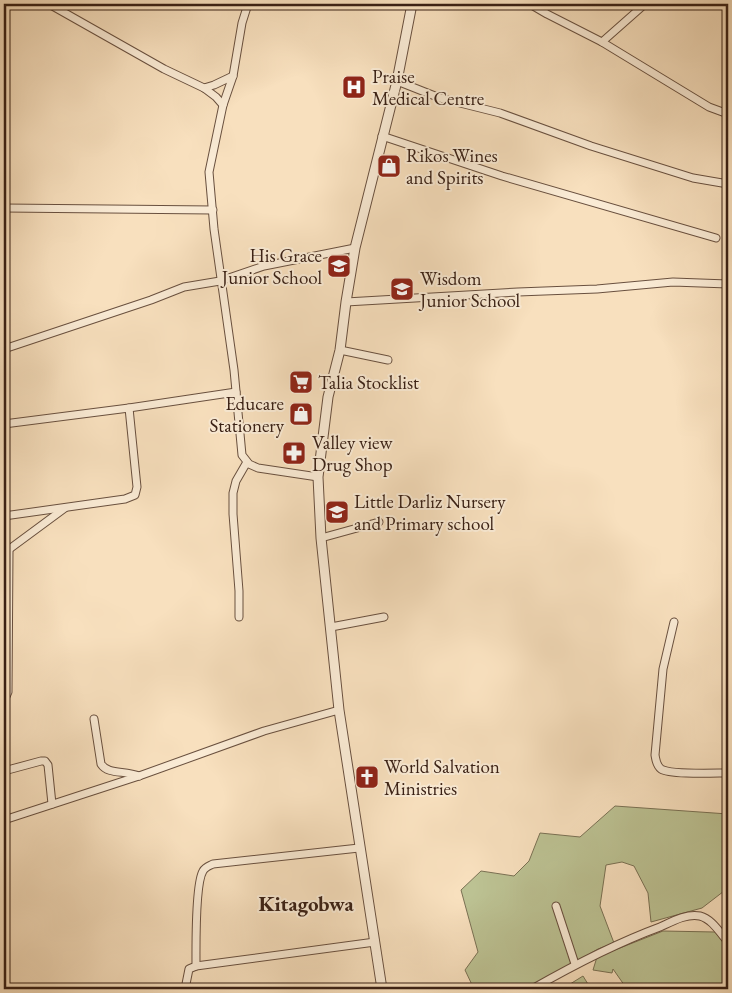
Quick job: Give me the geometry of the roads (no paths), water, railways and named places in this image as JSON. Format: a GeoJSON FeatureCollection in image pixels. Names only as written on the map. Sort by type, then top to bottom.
{"type":"FeatureCollection","features":[{"type":"Feature","properties":{"kind":"street"},"geometry":{"type":"LineString","coordinates":[[50,4],[164,69],[204,88],[216,97],[223,106]]}},
{"type":"Feature","properties":{"kind":"street"},"geometry":{"type":"LineString","coordinates":[[248,4],[242,23],[233,76],[213,146],[209,172],[220,281],[236,392],[242,455],[247,462],[266,470],[318,477]]}},
{"type":"Feature","properties":{"kind":"street"},"geometry":{"type":"LineString","coordinates":[[382,989],[359,848],[340,710],[321,538],[318,477],[328,397],[340,350],[355,248],[397,81],[412,4]]}},
{"type":"Feature","properties":{"kind":"street"},"geometry":{"type":"LineString","coordinates":[[530,4],[602,42],[708,107],[728,114]]}},
{"type":"Feature","properties":{"kind":"street"},"geometry":{"type":"LineString","coordinates":[[602,42],[645,4]]}},
{"type":"Feature","properties":{"kind":"street"},"geometry":{"type":"LineString","coordinates":[[204,88],[233,76]]}},
{"type":"Feature","properties":{"kind":"street"},"geometry":{"type":"LineString","coordinates":[[397,81],[440,98],[500,113],[591,146],[693,178],[728,184]]}},
{"type":"Feature","properties":{"kind":"street"},"geometry":{"type":"LineString","coordinates":[[382,136],[502,176],[716,238]]}},
{"type":"Feature","properties":{"kind":"street"},"geometry":{"type":"LineString","coordinates":[[4,208],[213,210]]}},
{"type":"Feature","properties":{"kind":"street"},"geometry":{"type":"LineString","coordinates":[[4,349],[151,300],[184,287],[220,281],[264,266],[355,248]]}},
{"type":"Feature","properties":{"kind":"street"},"geometry":{"type":"LineString","coordinates":[[346,302],[597,289],[673,282],[728,284]]}},
{"type":"Feature","properties":{"kind":"street"},"geometry":{"type":"LineString","coordinates":[[340,350],[388,360]]}},
{"type":"Feature","properties":{"kind":"street"},"geometry":{"type":"LineString","coordinates":[[4,424],[236,392]]}},
{"type":"Feature","properties":{"kind":"street"},"geometry":{"type":"LineString","coordinates":[[4,516],[125,499],[135,495],[137,487],[129,408]]}},
{"type":"Feature","properties":{"kind":"street"},"geometry":{"type":"LineString","coordinates":[[239,617],[233,493],[236,481],[247,462]]}},
{"type":"Feature","properties":{"kind":"street"},"geometry":{"type":"LineString","coordinates":[[4,701],[8,692],[6,552],[65,508]]}},
{"type":"Feature","properties":{"kind":"street"},"geometry":{"type":"LineString","coordinates":[[321,538],[379,522]]}},
{"type":"Feature","properties":{"kind":"street"},"geometry":{"type":"LineString","coordinates":[[332,627],[384,618]]}},
{"type":"Feature","properties":{"kind":"street"},"geometry":{"type":"LineString","coordinates":[[674,622],[663,670],[655,755],[656,764],[659,768],[670,772],[728,773]]}},
{"type":"Feature","properties":{"kind":"street"},"geometry":{"type":"LineString","coordinates":[[4,820],[139,776],[264,731],[340,710]]}},
{"type":"Feature","properties":{"kind":"street"},"geometry":{"type":"LineString","coordinates":[[94,718],[103,767],[110,772],[127,772],[139,776]]}},
{"type":"Feature","properties":{"kind":"street"},"geometry":{"type":"LineString","coordinates":[[4,771],[41,761],[45,762],[48,765],[52,804]]}},
{"type":"Feature","properties":{"kind":"street"},"geometry":{"type":"LineString","coordinates":[[196,966],[196,922],[200,881],[207,866],[359,848]]}},
{"type":"Feature","properties":{"kind":"street"},"geometry":{"type":"LineString","coordinates":[[556,906],[575,964]]}},
{"type":"Feature","properties":{"kind":"street"},"geometry":{"type":"LineString","coordinates":[[532,989],[575,964],[622,941],[683,918],[698,916],[706,918],[728,942]]}},
{"type":"Feature","properties":{"kind":"street"},"geometry":{"type":"LineString","coordinates":[[186,989],[189,969],[196,966],[375,942]]}},
{"type":"Feature","properties":{"kind":"place","name":"Praise Medical Centre"},"geometry":{"type":"Point","coordinates":[354,87]}},
{"type":"Feature","properties":{"kind":"place","name":"Rikos Wines and Spirits"},"geometry":{"type":"Point","coordinates":[389,166]}},
{"type":"Feature","properties":{"kind":"place","name":"His Grace Junior School"},"geometry":{"type":"Point","coordinates":[339,266]}},
{"type":"Feature","properties":{"kind":"place","name":"Wisdom Junior School"},"geometry":{"type":"Point","coordinates":[402,289]}},
{"type":"Feature","properties":{"kind":"place","name":"Talia Stocklist"},"geometry":{"type":"Point","coordinates":[301,382]}},
{"type":"Feature","properties":{"kind":"place","name":"Educare Stationery"},"geometry":{"type":"Point","coordinates":[301,414]}},
{"type":"Feature","properties":{"kind":"place","name":"Valley view Drug Shop"},"geometry":{"type":"Point","coordinates":[294,453]}},
{"type":"Feature","properties":{"kind":"place","name":"Little Darliz Nursery and Primary school"},"geometry":{"type":"Point","coordinates":[337,512]}},
{"type":"Feature","properties":{"kind":"place","name":"World Salvation Ministries"},"geometry":{"type":"Point","coordinates":[367,777]}},
{"type":"Feature","properties":{"kind":"district","name":"Kitagobwa"},"geometry":{"type":"Point","coordinates":[306,904]}}]}
